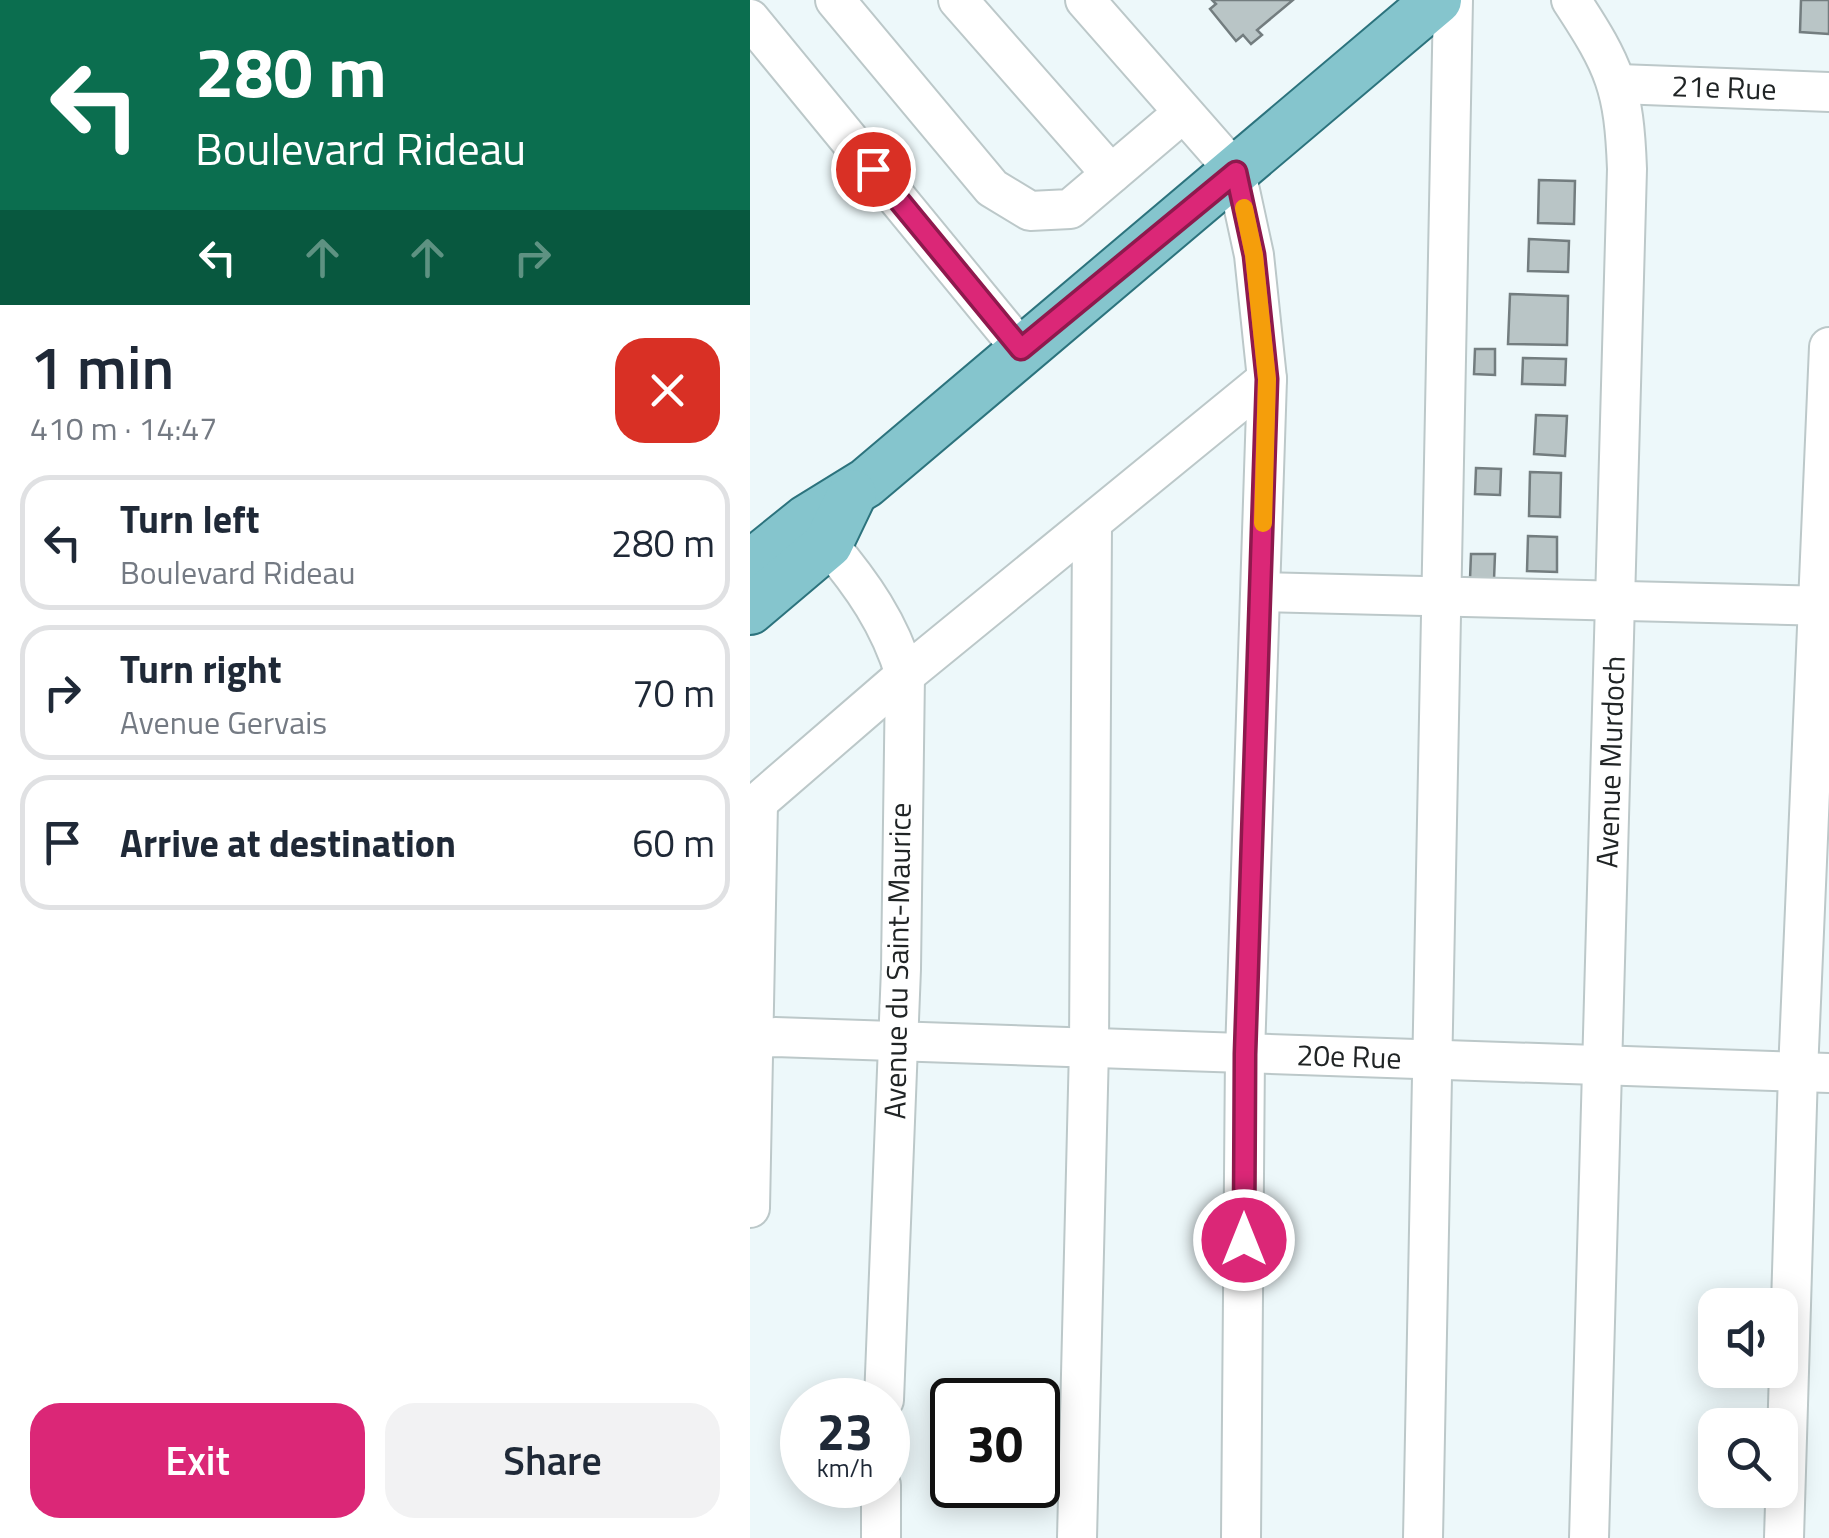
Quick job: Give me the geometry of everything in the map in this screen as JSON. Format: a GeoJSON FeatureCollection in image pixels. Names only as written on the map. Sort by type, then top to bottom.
{"type":"FeatureCollection","features":[{"type":"Feature","properties":{"kind":"main road"},"geometry":{"type":"LineString","coordinates":[[750,565],[806,520],[859,488],[1436,1]]}},
{"type":"Feature","properties":{"kind":"main road"},"geometry":{"type":"LineString","coordinates":[[750,610],[828,544],[859,488]]}},
{"type":"Feature","properties":{"kind":"street"},"geometry":{"type":"LineString","coordinates":[[835,0],[992,188],[1030,211],[1070,208],[1183,113]]}},
{"type":"Feature","properties":{"kind":"street"},"geometry":{"type":"LineString","coordinates":[[958,0],[1111,174]]}},
{"type":"Feature","properties":{"kind":"street"},"geometry":{"type":"LineString","coordinates":[[1085,0],[1236,172],[1254,255],[1267,379],[1245,1054],[1241,1538]]}},
{"type":"Feature","properties":{"kind":"street","name":"Avenue Murdoch"},"geometry":{"type":"LineString","coordinates":[[1570,0],[1604,52],[1619,84],[1625,115],[1627,169],[1617,600],[1599,1066],[1589,1538]]}},
{"type":"Feature","properties":{"kind":"street"},"geometry":{"type":"LineString","coordinates":[[1423,1538],[1444,594],[1436,1]]}},
{"type":"Feature","properties":{"kind":"street"},"geometry":{"type":"LineString","coordinates":[[750,19],[1021,349]]}},
{"type":"Feature","properties":{"kind":"street","name":"21e Rue"},"geometry":{"type":"LineString","coordinates":[[1619,84],[1829,92]]}},
{"type":"Feature","properties":{"kind":"street"},"geometry":{"type":"LineString","coordinates":[[1784,1538],[1814,1072],[1829,347]]}},
{"type":"Feature","properties":{"kind":"street"},"geometry":{"type":"LineString","coordinates":[[750,1208],[754,806],[904,675],[1092,526],[1267,379]]}},
{"type":"Feature","properties":{"kind":"street"},"geometry":{"type":"LineString","coordinates":[[1077,1538],[1090,1048],[1092,526]]}},
{"type":"Feature","properties":{"kind":"street","name":"Avenue du Saint-Maurice"},"geometry":{"type":"LineString","coordinates":[[828,544],[866,590],[897,648],[904,675],[898,1042],[885,1378]]}},
{"type":"Feature","properties":{"kind":"street"},"geometry":{"type":"LineString","coordinates":[[1261,592],[1824,606]]}},
{"type":"Feature","properties":{"kind":"street","name":"20e Rue"},"geometry":{"type":"LineString","coordinates":[[752,1039],[1814,1072]]}},
{"type":"Feature","properties":{"kind":"street"},"geometry":{"type":"LineString","coordinates":[[881,1508],[881,1538]]}},
{"type":"Feature","properties":{"kind":"building"},"geometry":{"type":"Polygon","coordinates":[[[1212,0],[1293,0],[1257,30],[1262,35],[1251,44],[1243,35],[1236,41],[1210,9],[1216,4],[1212,0]]]}},
{"type":"Feature","properties":{"kind":"building"},"geometry":{"type":"Polygon","coordinates":[[[1801,0],[1829,0],[1829,34],[1800,32],[1801,0]]]}},
{"type":"Feature","properties":{"kind":"building"},"geometry":{"type":"Polygon","coordinates":[[[1539,180],[1575,181],[1574,224],[1538,223],[1539,180]]]}},
{"type":"Feature","properties":{"kind":"building"},"geometry":{"type":"Polygon","coordinates":[[[1529,239],[1569,241],[1568,272],[1528,271],[1529,239]]]}},
{"type":"Feature","properties":{"kind":"building"},"geometry":{"type":"Polygon","coordinates":[[[1510,294],[1568,296],[1567,345],[1508,344],[1510,294]]]}},
{"type":"Feature","properties":{"kind":"building"},"geometry":{"type":"Polygon","coordinates":[[[1475,349],[1495,349],[1495,375],[1474,374],[1475,349]]]}},
{"type":"Feature","properties":{"kind":"building"},"geometry":{"type":"Polygon","coordinates":[[[1523,358],[1566,359],[1565,385],[1522,384],[1523,358]]]}},
{"type":"Feature","properties":{"kind":"building"},"geometry":{"type":"Polygon","coordinates":[[[1536,415],[1567,416],[1565,456],[1534,454],[1536,415]]]}},
{"type":"Feature","properties":{"kind":"building"},"geometry":{"type":"Polygon","coordinates":[[[1476,468],[1501,469],[1500,495],[1475,494],[1476,468]]]}},
{"type":"Feature","properties":{"kind":"building"},"geometry":{"type":"Polygon","coordinates":[[[1530,472],[1561,473],[1560,517],[1529,516],[1530,472]]]}},
{"type":"Feature","properties":{"kind":"building"},"geometry":{"type":"Polygon","coordinates":[[[1528,536],[1557,537],[1557,572],[1527,571],[1528,536]]]}},
{"type":"Feature","properties":{"kind":"building"},"geometry":{"type":"Polygon","coordinates":[[[1471,554],[1495,554],[1494,580],[1470,579],[1471,554]]]}},
{"type":"Feature","properties":{"kind":"slow traffic"},"geometry":{"type":"LineString","coordinates":[[1244,208],[1254,255],[1267,379],[1263,523]]}},
{"type":"Feature","properties":{"kind":"route"},"geometry":{"type":"LineString","coordinates":[[873,169],[1021,349],[1236,172],[1254,255],[1267,379],[1245,1054],[1244,1240]]}}]}
